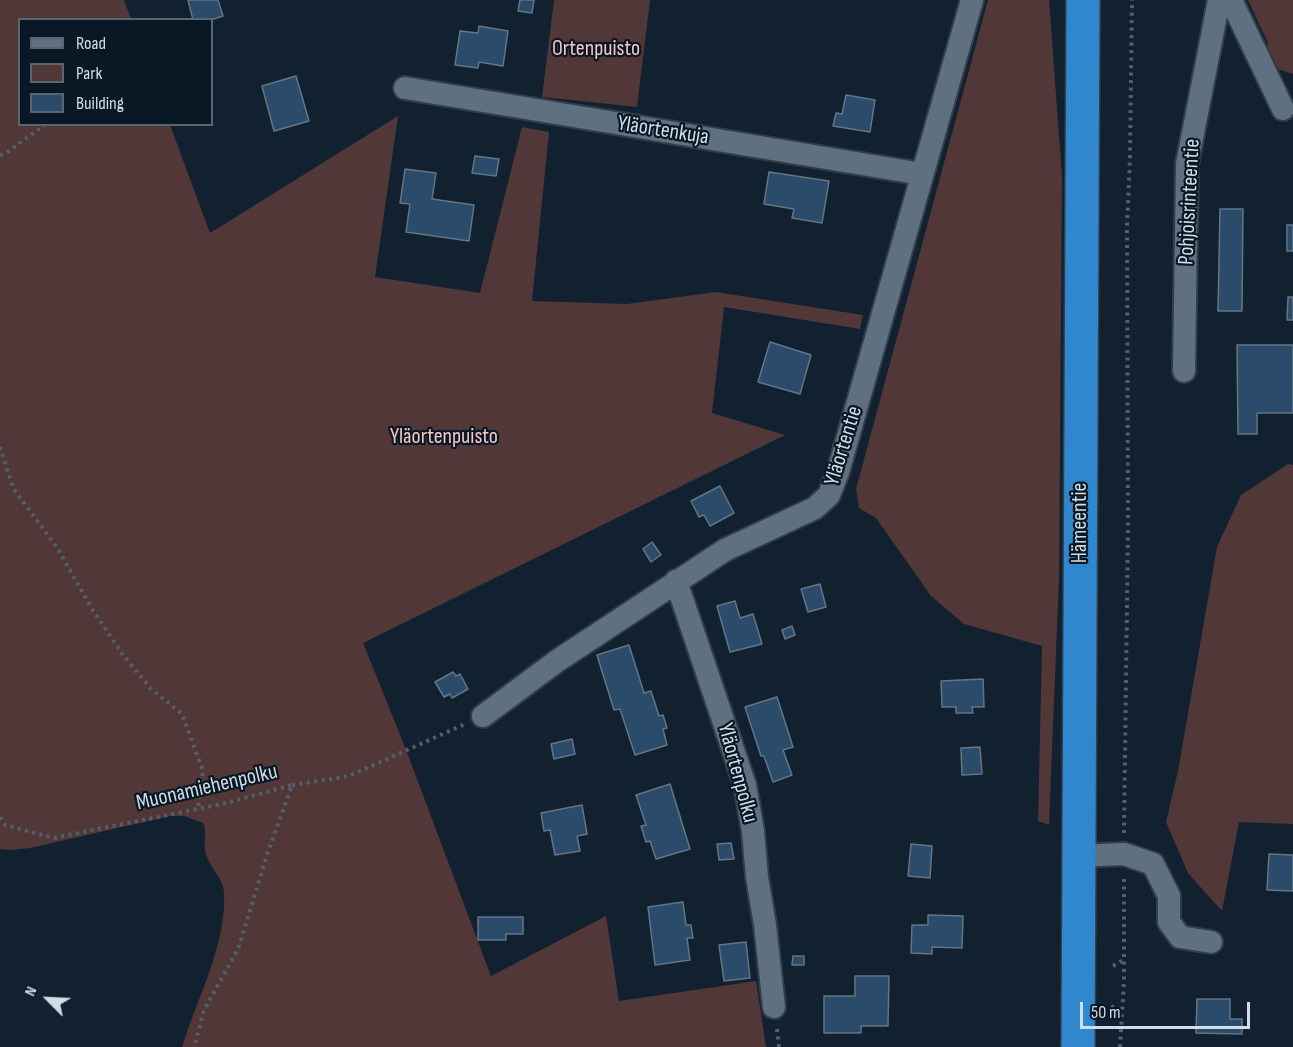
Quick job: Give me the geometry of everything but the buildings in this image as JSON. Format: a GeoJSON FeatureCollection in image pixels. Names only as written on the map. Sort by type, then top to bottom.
{"type":"FeatureCollection","features":[{"type":"Feature","properties":{"kind":"highway","name":"Hämeentie"},"geometry":{"type":"LineString","coordinates":[[1078,1047],[1083,0]]}},
{"type":"Feature","properties":{"kind":"street","name":"Yläortentie"},"geometry":{"type":"LineString","coordinates":[[483,717],[556,661],[725,550],[815,508],[829,495],[841,461],[972,0]]}},
{"type":"Feature","properties":{"kind":"street","name":"Pohjoisrinteentie"},"geometry":{"type":"LineString","coordinates":[[1184,371],[1187,164],[1219,0]]}},
{"type":"Feature","properties":{"kind":"street"},"geometry":{"type":"LineString","coordinates":[[1231,0],[1283,109]]}},
{"type":"Feature","properties":{"kind":"street","name":"Yläortenkuja"},"geometry":{"type":"LineString","coordinates":[[405,88],[922,174]]}},
{"type":"Feature","properties":{"kind":"street","name":"Yläortenpolku"},"geometry":{"type":"LineString","coordinates":[[676,582],[745,784],[753,831],[774,1007]]}},
{"type":"Feature","properties":{"kind":"street"},"geometry":{"type":"LineString","coordinates":[[1078,856],[1124,854],[1153,864],[1169,896],[1169,922],[1180,937],[1211,942]]}},
{"type":"Feature","properties":{"kind":"path"},"geometry":{"type":"LineString","coordinates":[[1121,1047],[1125,959],[1128,538],[1127,226],[1132,0]]}},
{"type":"Feature","properties":{"kind":"path"},"geometry":{"type":"LineString","coordinates":[[0,155],[43,126]]}},
{"type":"Feature","properties":{"kind":"path"},"geometry":{"type":"LineString","coordinates":[[0,447],[13,488],[58,549],[92,609],[123,655],[150,688],[182,714],[203,771],[198,809]]}},
{"type":"Feature","properties":{"kind":"path"},"geometry":{"type":"LineString","coordinates":[[292,785],[349,776],[483,717]]}},
{"type":"Feature","properties":{"kind":"path","name":"Muonamiehenpolku"},"geometry":{"type":"LineString","coordinates":[[0,817],[5,825],[54,838],[198,809],[292,785]]}},
{"type":"Feature","properties":{"kind":"path","name":"Muonamiehenpolku"},"geometry":{"type":"LineString","coordinates":[[194,1047],[204,1010],[238,948],[292,785]]}},
{"type":"Feature","properties":{"kind":"path"},"geometry":{"type":"LineString","coordinates":[[1113,966],[1125,959]]}},
{"type":"Feature","properties":{"kind":"path"},"geometry":{"type":"LineString","coordinates":[[1111,1006],[1122,1013]]}},
{"type":"Feature","properties":{"kind":"green space","name":"Yläortenpuisto"},"geometry":{"type":"Polygon","coordinates":[[[0,0],[124,0],[131,18],[18,18],[18,126],[170,126],[210,233],[398,116],[375,277],[480,293],[522,127],[549,132],[532,301],[627,304],[716,292],[863,315],[860,329],[724,307],[712,413],[785,435],[363,643],[405,747],[491,976],[606,916],[619,1001],[756,981],[766,1047],[182,1047],[210,971],[224,912],[223,887],[206,855],[203,823],[184,816],[170,816],[30,848],[0,849],[0,0]]]}},
{"type":"Feature","properties":{"kind":"green space","name":"Ortenpuisto"},"geometry":{"type":"Polygon","coordinates":[[[554,0],[650,0],[637,107],[542,97],[554,0]]]}},
{"type":"Feature","properties":{"kind":"green space"},"geometry":{"type":"Polygon","coordinates":[[[988,0],[1049,0],[1062,176],[1059,577],[1049,825],[1038,821],[1042,646],[964,624],[931,596],[876,518],[859,508],[856,489],[988,0]]]}},
{"type":"Feature","properties":{"kind":"green space"},"geometry":{"type":"Polygon","coordinates":[[[1248,0],[1293,0],[1293,74],[1262,64],[1268,43],[1248,0]]]}},
{"type":"Feature","properties":{"kind":"green space"},"geometry":{"type":"Polygon","coordinates":[[[1288,464],[1293,465],[1293,824],[1239,822],[1222,911],[1188,873],[1166,822],[1178,771],[1217,547],[1241,495],[1288,464]]]}}]}
